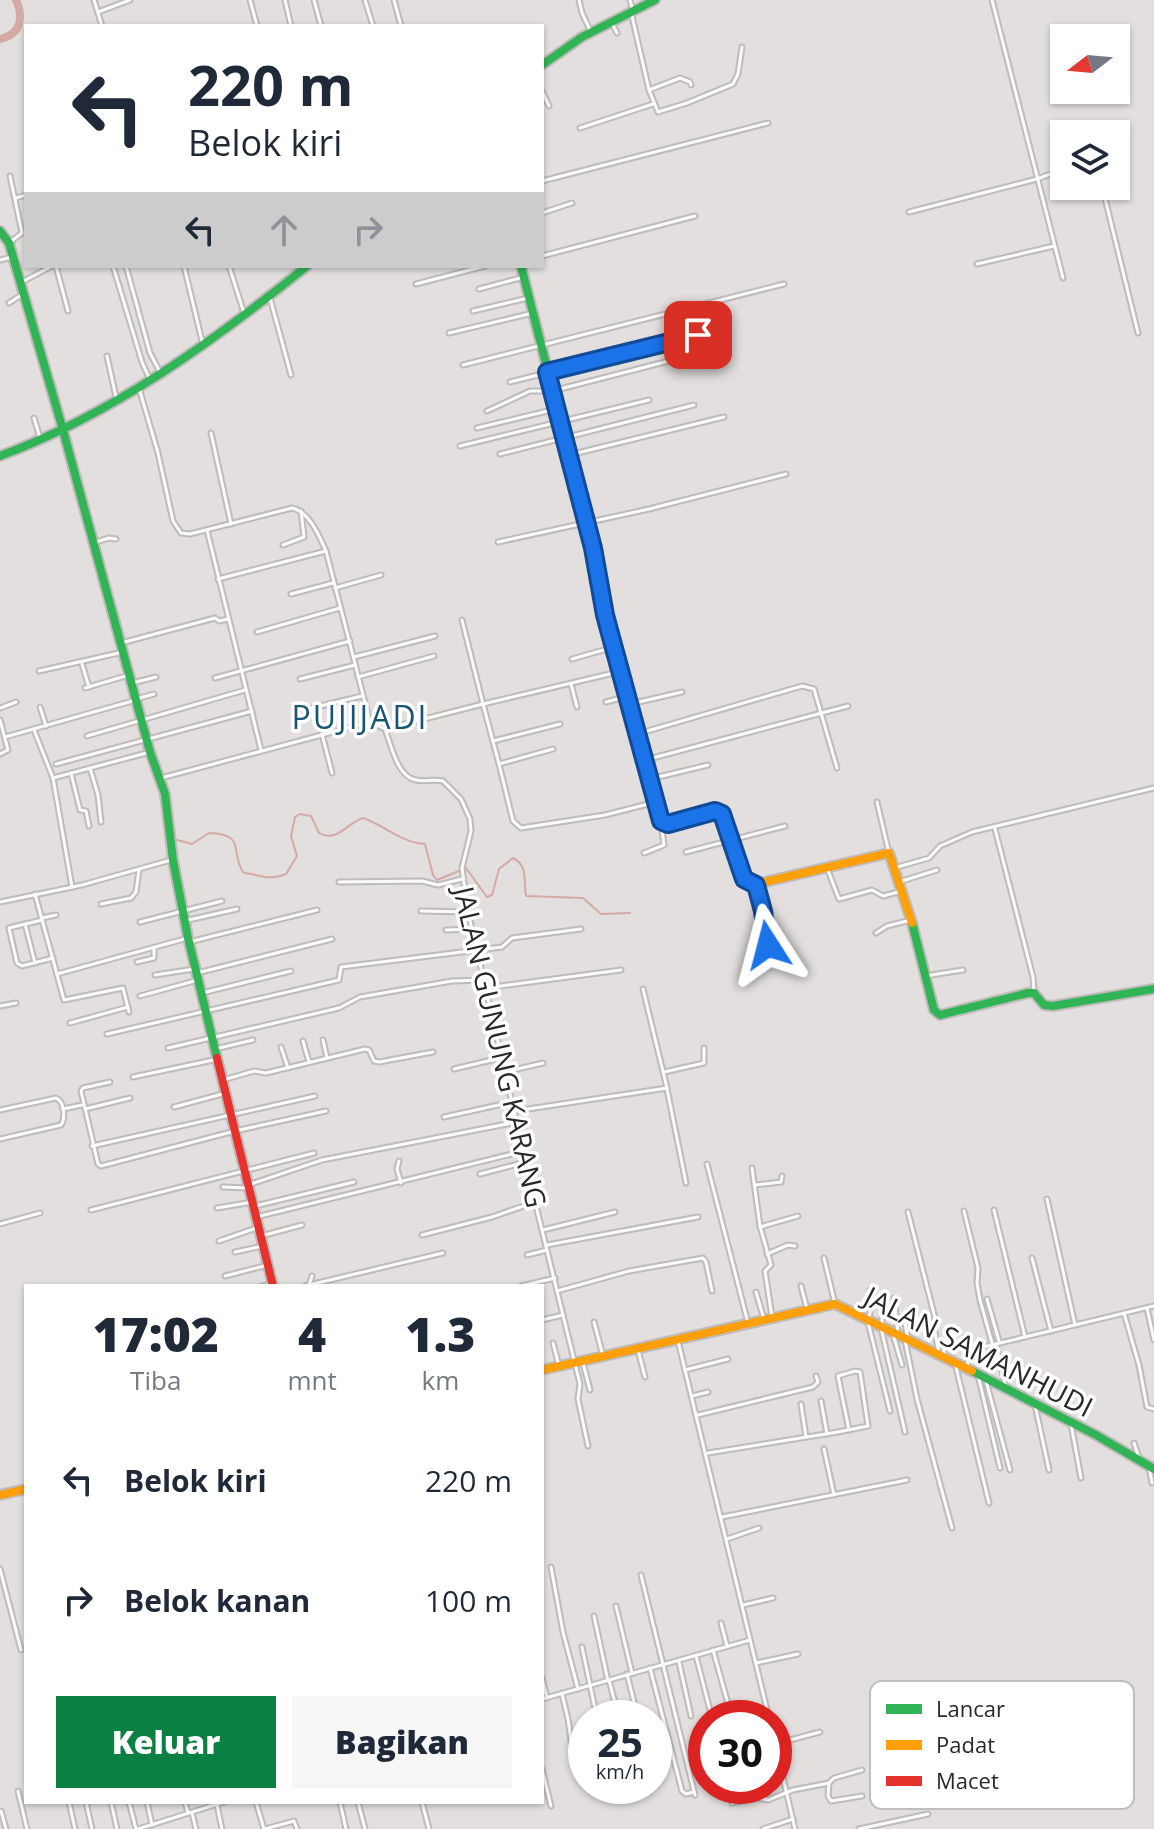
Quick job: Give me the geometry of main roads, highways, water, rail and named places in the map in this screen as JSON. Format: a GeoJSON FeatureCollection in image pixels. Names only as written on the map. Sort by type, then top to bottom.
{"type":"FeatureCollection","features":[{"type":"Feature","properties":{"kind":"waterway"},"geometry":{"type":"LineString","coordinates":[[0,39],[7,37],[19,24],[16,0]]}},
{"type":"Feature","properties":{"kind":"waterway"},"geometry":{"type":"LineString","coordinates":[[173,839],[192,844],[209,833],[229,837],[236,846],[244,873],[274,877],[286,874],[297,856],[291,836],[295,817],[300,814],[311,816],[319,833],[331,836],[363,818],[409,840],[425,844],[437,880],[466,868],[487,897],[492,895],[499,869],[513,858],[523,870],[526,896],[583,898],[601,914],[630,913]]}},
{"type":"Feature","properties":{"kind":"district","name":"PUJIJADI"},"geometry":{"type":"Point","coordinates":[360,716]}}]}
